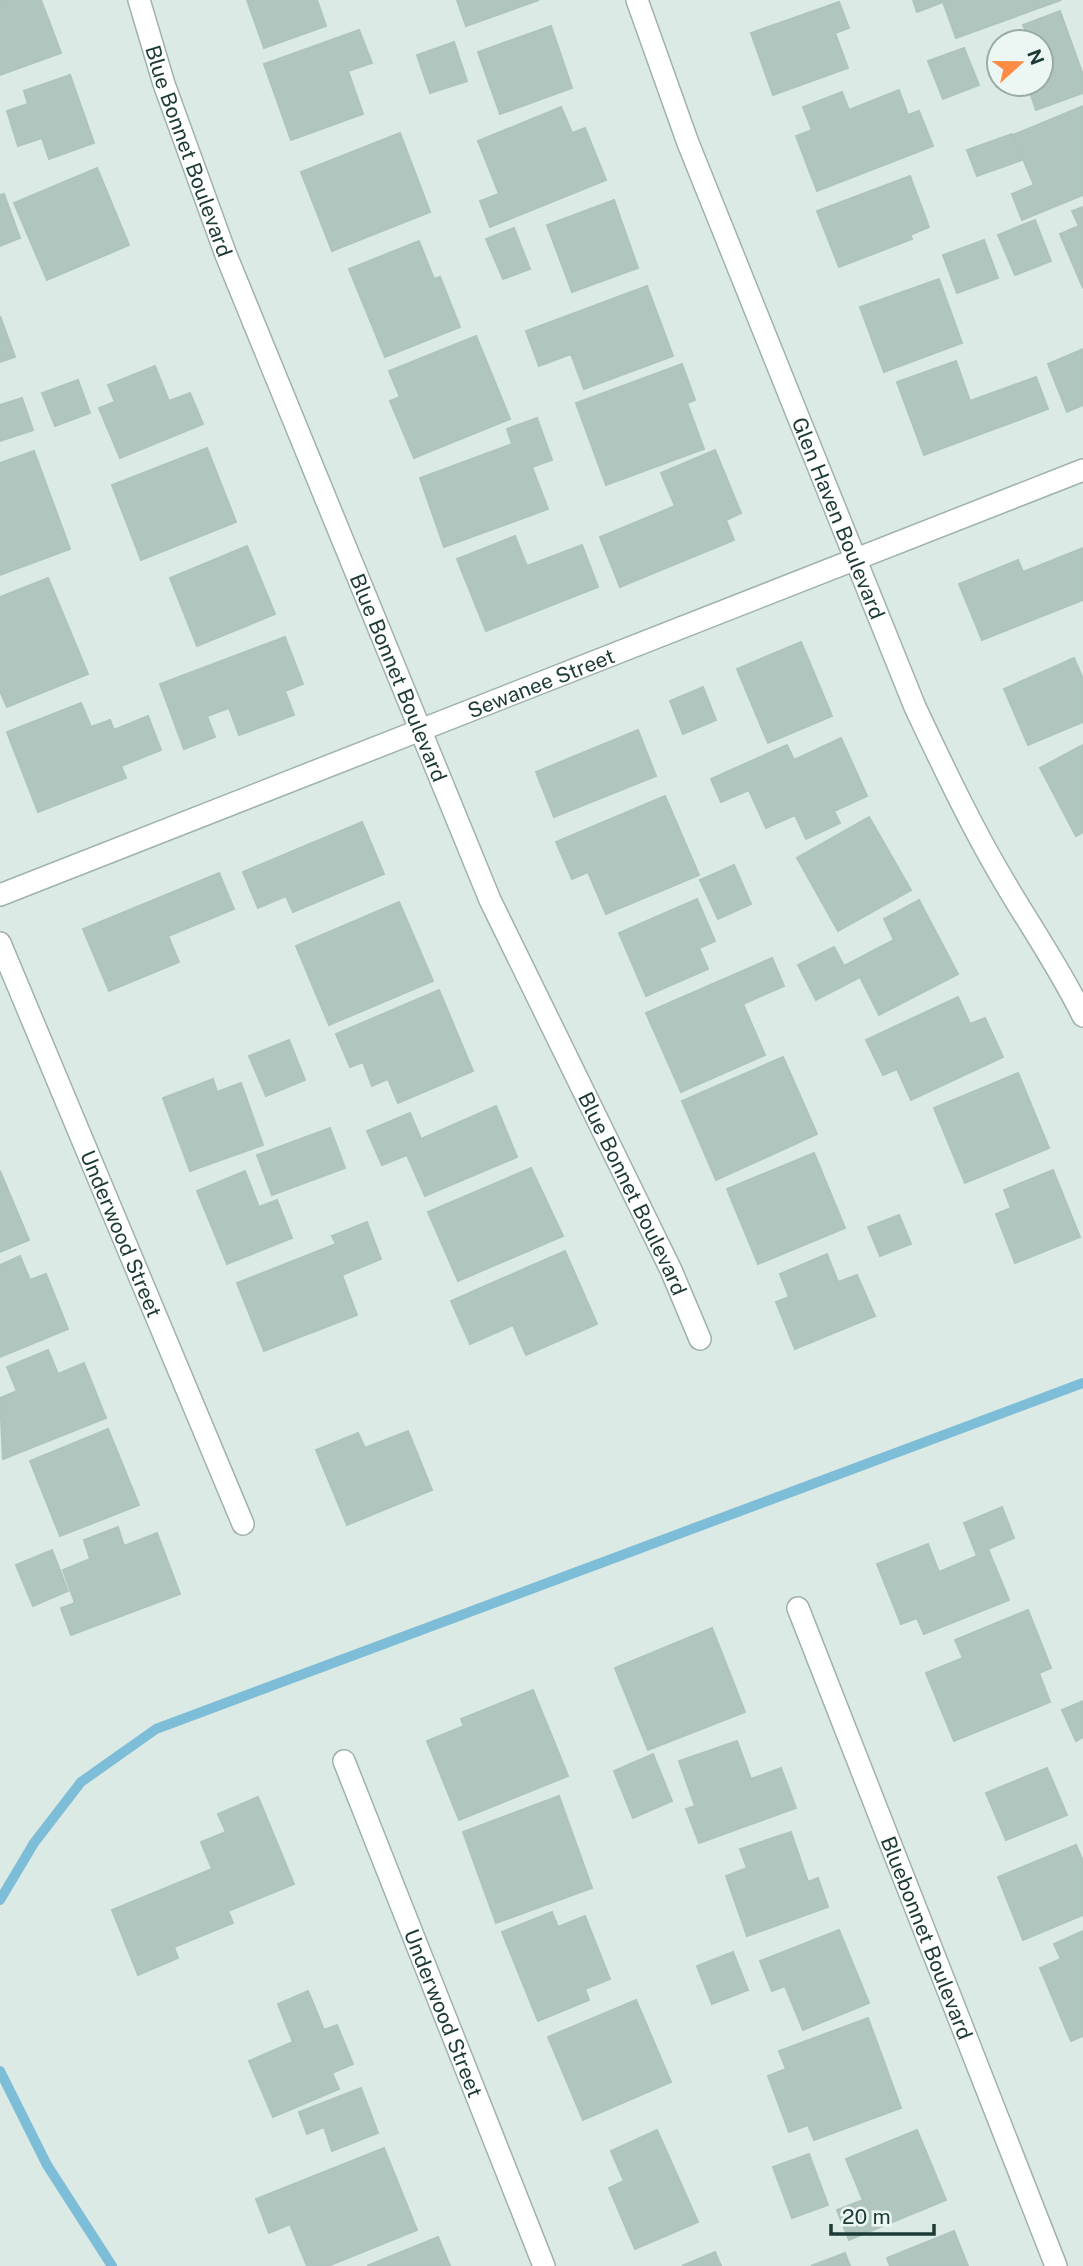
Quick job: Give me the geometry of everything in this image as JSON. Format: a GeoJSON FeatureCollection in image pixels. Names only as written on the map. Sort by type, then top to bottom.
{"type":"FeatureCollection","features":[{"type":"Feature","properties":{"kind":"street","name":"Blue Bonnet Boulevard"},"geometry":{"type":"LineString","coordinates":[[139,0],[164,84],[226,255],[511,946],[671,1270],[700,1339]]}},
{"type":"Feature","properties":{"kind":"street","name":"Glen Haven Boulevard"},"geometry":{"type":"LineString","coordinates":[[637,0],[688,143],[915,707],[956,795],[1004,882],[1063,974],[1083,1016]]}},
{"type":"Feature","properties":{"kind":"street","name":"Sewanee Street"},"geometry":{"type":"LineString","coordinates":[[0,895],[1083,470]]}},
{"type":"Feature","properties":{"kind":"street","name":"Underwood Street"},"geometry":{"type":"LineString","coordinates":[[0,943],[243,1524]]}},
{"type":"Feature","properties":{"kind":"street","name":"Bluebonnet Boulevard"},"geometry":{"type":"LineString","coordinates":[[798,1608],[1056,2266]]}},
{"type":"Feature","properties":{"kind":"street","name":"Underwood Street"},"geometry":{"type":"LineString","coordinates":[[344,1761],[544,2266]]}},
{"type":"Feature","properties":{"kind":"building"},"geometry":{"type":"Polygon","coordinates":[[[0,0],[41,0],[61,53],[0,75],[0,0]]]}},
{"type":"Feature","properties":{"kind":"building"},"geometry":{"type":"Polygon","coordinates":[[[247,0],[317,0],[326,26],[264,48],[247,0]]]}},
{"type":"Feature","properties":{"kind":"building"},"geometry":{"type":"Polygon","coordinates":[[[457,0],[539,0],[466,26],[457,0]]]}},
{"type":"Feature","properties":{"kind":"building"},"geometry":{"type":"Polygon","coordinates":[[[913,0],[1061,0],[956,38],[943,2],[917,12],[913,0]]]}},
{"type":"Feature","properties":{"kind":"building"},"geometry":{"type":"Polygon","coordinates":[[[839,2],[849,28],[835,33],[848,68],[773,95],[751,33],[839,2]]]}},
{"type":"Feature","properties":{"kind":"building"},"geometry":{"type":"Polygon","coordinates":[[[1060,11],[1083,75],[1083,93],[1036,110],[1032,98],[1055,98],[1055,28],[1024,28],[1023,25],[1060,11]]]}},
{"type":"Feature","properties":{"kind":"building"},"geometry":{"type":"Polygon","coordinates":[[[551,26],[572,88],[500,114],[478,52],[551,26]]]}},
{"type":"Feature","properties":{"kind":"building"},"geometry":{"type":"Polygon","coordinates":[[[359,30],[372,63],[348,71],[363,114],[291,140],[264,64],[359,30]]]}},
{"type":"Feature","properties":{"kind":"building"},"geometry":{"type":"Polygon","coordinates":[[[454,42],[467,81],[430,93],[417,55],[454,42]]]}},
{"type":"Feature","properties":{"kind":"building"},"geometry":{"type":"Polygon","coordinates":[[[964,48],[979,85],[943,99],[928,61],[964,48]]]}},
{"type":"Feature","properties":{"kind":"building"},"geometry":{"type":"Polygon","coordinates":[[[70,75],[94,143],[49,159],[42,138],[18,146],[7,111],[28,104],[24,91],[70,75]]]}},
{"type":"Feature","properties":{"kind":"building"},"geometry":{"type":"Polygon","coordinates":[[[899,90],[908,115],[919,111],[933,146],[817,191],[796,136],[812,130],[803,107],[842,92],[849,110],[899,90]]]}},
{"type":"Feature","properties":{"kind":"building"},"geometry":{"type":"Polygon","coordinates":[[[1083,106],[1083,195],[1022,220],[1012,194],[1034,185],[1013,135],[1083,106]]]}},
{"type":"Feature","properties":{"kind":"building"},"geometry":{"type":"Polygon","coordinates":[[[561,107],[572,133],[585,128],[606,180],[490,227],[480,201],[499,194],[478,141],[561,107]]]}},
{"type":"Feature","properties":{"kind":"building"},"geometry":{"type":"Polygon","coordinates":[[[400,133],[430,212],[332,251],[301,172],[400,133]]]}},
{"type":"Feature","properties":{"kind":"building"},"geometry":{"type":"Polygon","coordinates":[[[1012,134],[1022,160],[977,176],[967,150],[1012,134]]]}},
{"type":"Feature","properties":{"kind":"building"},"geometry":{"type":"Polygon","coordinates":[[[97,168],[129,245],[47,280],[14,203],[97,168]]]}},
{"type":"Feature","properties":{"kind":"building"},"geometry":{"type":"Polygon","coordinates":[[[910,176],[929,227],[910,235],[912,239],[839,267],[817,211],[910,176]]]}},
{"type":"Feature","properties":{"kind":"building"},"geometry":{"type":"Polygon","coordinates":[[[4,194],[20,238],[0,246],[0,195],[4,194]]]}},
{"type":"Feature","properties":{"kind":"building"},"geometry":{"type":"Polygon","coordinates":[[[614,200],[638,268],[572,292],[547,225],[614,200]]]}},
{"type":"Feature","properties":{"kind":"building"},"geometry":{"type":"Polygon","coordinates":[[[1083,207],[1083,288],[1060,234],[1079,226],[1072,211],[1083,207]]]}},
{"type":"Feature","properties":{"kind":"building"},"geometry":{"type":"Polygon","coordinates":[[[1035,220],[1051,261],[1015,275],[998,235],[1035,220]]]}},
{"type":"Feature","properties":{"kind":"building"},"geometry":{"type":"Polygon","coordinates":[[[514,228],[530,269],[503,279],[486,239],[514,228]]]}},
{"type":"Feature","properties":{"kind":"building"},"geometry":{"type":"Polygon","coordinates":[[[984,240],[998,278],[957,293],[943,255],[984,240]]]}},
{"type":"Feature","properties":{"kind":"building"},"geometry":{"type":"Polygon","coordinates":[[[419,241],[434,279],[440,277],[460,327],[385,357],[349,269],[419,241]]]}},
{"type":"Feature","properties":{"kind":"building"},"geometry":{"type":"Polygon","coordinates":[[[939,279],[962,343],[884,372],[860,307],[939,279]]]}},
{"type":"Feature","properties":{"kind":"building"},"geometry":{"type":"Polygon","coordinates":[[[647,286],[673,356],[584,389],[571,354],[539,366],[526,331],[647,286]]]}},
{"type":"Feature","properties":{"kind":"building"},"geometry":{"type":"Polygon","coordinates":[[[0,316],[15,357],[0,362],[0,316]]]}},
{"type":"Feature","properties":{"kind":"building"},"geometry":{"type":"Polygon","coordinates":[[[476,336],[510,419],[414,458],[390,401],[400,397],[389,371],[476,336]]]}},
{"type":"Feature","properties":{"kind":"building"},"geometry":{"type":"Polygon","coordinates":[[[1083,349],[1083,405],[1067,412],[1048,364],[1083,349]]]}},
{"type":"Feature","properties":{"kind":"building"},"geometry":{"type":"Polygon","coordinates":[[[956,361],[970,401],[1036,377],[1048,409],[924,455],[897,382],[956,361]]]}},
{"type":"Feature","properties":{"kind":"building"},"geometry":{"type":"Polygon","coordinates":[[[682,364],[695,400],[687,403],[704,449],[606,485],[576,403],[682,364]]]}},
{"type":"Feature","properties":{"kind":"building"},"geometry":{"type":"Polygon","coordinates":[[[155,366],[169,401],[190,393],[203,424],[120,458],[99,408],[115,402],[108,385],[155,366]]]}},
{"type":"Feature","properties":{"kind":"building"},"geometry":{"type":"Polygon","coordinates":[[[78,380],[90,413],[55,426],[42,393],[78,380]]]}},
{"type":"Feature","properties":{"kind":"building"},"geometry":{"type":"Polygon","coordinates":[[[22,398],[33,430],[0,441],[0,405],[22,398]]]}},
{"type":"Feature","properties":{"kind":"building"},"geometry":{"type":"Polygon","coordinates":[[[537,418],[552,460],[532,467],[548,509],[444,547],[420,478],[512,444],[507,429],[537,418]]]}},
{"type":"Feature","properties":{"kind":"building"},"geometry":{"type":"Polygon","coordinates":[[[207,448],[236,522],[141,560],[112,485],[207,448]]]}},
{"type":"Feature","properties":{"kind":"building"},"geometry":{"type":"Polygon","coordinates":[[[715,450],[741,513],[726,520],[734,540],[620,587],[600,537],[675,506],[661,473],[715,450]]]}},
{"type":"Feature","properties":{"kind":"building"},"geometry":{"type":"Polygon","coordinates":[[[34,451],[70,549],[0,575],[0,463],[34,451]]]}},
{"type":"Feature","properties":{"kind":"building"},"geometry":{"type":"Polygon","coordinates":[[[515,536],[527,566],[582,545],[598,587],[486,631],[457,559],[515,536]]]}},
{"type":"Feature","properties":{"kind":"building"},"geometry":{"type":"Polygon","coordinates":[[[247,546],[275,614],[197,646],[170,578],[247,546]]]}},
{"type":"Feature","properties":{"kind":"building"},"geometry":{"type":"Polygon","coordinates":[[[1083,548],[1083,600],[982,640],[959,584],[1018,560],[1023,572],[1083,548]]]}},
{"type":"Feature","properties":{"kind":"building"},"geometry":{"type":"Polygon","coordinates":[[[48,578],[88,674],[7,707],[0,691],[0,597],[48,578]]]}},
{"type":"Feature","properties":{"kind":"building"},"geometry":{"type":"Polygon","coordinates":[[[285,637],[303,684],[285,691],[294,715],[239,735],[229,708],[207,716],[215,737],[184,749],[160,684],[285,637]]]}},
{"type":"Feature","properties":{"kind":"building"},"geometry":{"type":"Polygon","coordinates":[[[801,642],[832,716],[768,743],[737,669],[801,642]]]}},
{"type":"Feature","properties":{"kind":"building"},"geometry":{"type":"Polygon","coordinates":[[[1074,658],[1083,679],[1083,722],[1028,745],[1004,689],[1074,658]]]}},
{"type":"Feature","properties":{"kind":"building"},"geometry":{"type":"Polygon","coordinates":[[[703,687],[716,720],[683,734],[670,701],[703,687]]]}},
{"type":"Feature","properties":{"kind":"building"},"geometry":{"type":"Polygon","coordinates":[[[81,703],[91,727],[110,720],[114,730],[148,716],[161,750],[121,766],[126,778],[38,812],[7,732],[81,703]]]}},
{"type":"Feature","properties":{"kind":"building"},"geometry":{"type":"Polygon","coordinates":[[[638,730],[656,776],[554,817],[536,772],[638,730]]]}},
{"type":"Feature","properties":{"kind":"building"},"geometry":{"type":"Polygon","coordinates":[[[841,738],[867,796],[834,811],[840,823],[806,839],[795,815],[766,828],[749,790],[721,802],[711,779],[787,745],[794,760],[841,738]]]}},
{"type":"Feature","properties":{"kind":"building"},"geometry":{"type":"Polygon","coordinates":[[[1083,745],[1083,832],[1076,836],[1040,768],[1083,745]]]}},
{"type":"Feature","properties":{"kind":"building"},"geometry":{"type":"Polygon","coordinates":[[[665,796],[699,875],[606,914],[588,872],[572,879],[556,842],[665,796]]]}},
{"type":"Feature","properties":{"kind":"building"},"geometry":{"type":"Polygon","coordinates":[[[869,817],[911,890],[838,931],[797,858],[869,817]]]}},
{"type":"Feature","properties":{"kind":"building"},"geometry":{"type":"Polygon","coordinates":[[[362,822],[384,874],[293,912],[286,896],[258,908],[243,872],[362,822]]]}},
{"type":"Feature","properties":{"kind":"building"},"geometry":{"type":"Polygon","coordinates":[[[734,865],[751,904],[718,919],[700,880],[734,865]]]}},
{"type":"Feature","properties":{"kind":"building"},"geometry":{"type":"Polygon","coordinates":[[[219,873],[234,909],[168,936],[179,962],[109,991],[83,929],[219,873]]]}},
{"type":"Feature","properties":{"kind":"building"},"geometry":{"type":"Polygon","coordinates":[[[697,899],[715,941],[699,948],[708,969],[646,996],[619,933],[697,899]]]}},
{"type":"Feature","properties":{"kind":"building"},"geometry":{"type":"Polygon","coordinates":[[[919,900],[958,974],[879,1015],[860,977],[816,1000],[798,965],[834,947],[844,966],[894,940],[884,919],[919,900]]]}},
{"type":"Feature","properties":{"kind":"building"},"geometry":{"type":"Polygon","coordinates":[[[399,902],[433,981],[329,1025],[296,946],[399,902]]]}},
{"type":"Feature","properties":{"kind":"building"},"geometry":{"type":"Polygon","coordinates":[[[772,958],[784,986],[743,1004],[765,1055],[681,1092],[646,1013],[772,958]]]}},
{"type":"Feature","properties":{"kind":"building"},"geometry":{"type":"Polygon","coordinates":[[[439,990],[473,1071],[398,1103],[388,1079],[372,1086],[363,1062],[350,1067],[336,1034],[439,990]]]}},
{"type":"Feature","properties":{"kind":"building"},"geometry":{"type":"Polygon","coordinates":[[[958,997],[970,1024],[985,1018],[1003,1057],[911,1100],[897,1069],[883,1075],[866,1040],[958,997]]]}},
{"type":"Feature","properties":{"kind":"building"},"geometry":{"type":"Polygon","coordinates":[[[289,1040],[305,1080],[266,1096],[249,1056],[289,1040]]]}},
{"type":"Feature","properties":{"kind":"building"},"geometry":{"type":"Polygon","coordinates":[[[783,1057],[817,1134],[716,1180],[682,1101],[783,1057]]]}},
{"type":"Feature","properties":{"kind":"building"},"geometry":{"type":"Polygon","coordinates":[[[1018,1073],[1049,1148],[965,1183],[934,1108],[1018,1073]]]}},
{"type":"Feature","properties":{"kind":"building"},"geometry":{"type":"Polygon","coordinates":[[[213,1079],[217,1092],[241,1083],[263,1145],[190,1171],[163,1098],[213,1079]]]}},
{"type":"Feature","properties":{"kind":"building"},"geometry":{"type":"Polygon","coordinates":[[[496,1106],[517,1157],[425,1196],[407,1155],[382,1165],[367,1131],[410,1113],[421,1139],[496,1106]]]}},
{"type":"Feature","properties":{"kind":"building"},"geometry":{"type":"Polygon","coordinates":[[[330,1128],[345,1168],[272,1195],[257,1155],[330,1128]]]}},
{"type":"Feature","properties":{"kind":"building"},"geometry":{"type":"Polygon","coordinates":[[[814,1153],[845,1228],[758,1264],[727,1189],[814,1153]]]}},
{"type":"Feature","properties":{"kind":"building"},"geometry":{"type":"Polygon","coordinates":[[[531,1168],[563,1236],[458,1281],[428,1212],[531,1168]]]}},
{"type":"Feature","properties":{"kind":"building"},"geometry":{"type":"Polygon","coordinates":[[[1053,1170],[1080,1237],[1015,1263],[996,1214],[1011,1208],[1004,1190],[1053,1170]]]}},
{"type":"Feature","properties":{"kind":"building"},"geometry":{"type":"Polygon","coordinates":[[[0,1171],[29,1240],[0,1252],[0,1171]]]}},
{"type":"Feature","properties":{"kind":"building"},"geometry":{"type":"Polygon","coordinates":[[[245,1171],[259,1207],[277,1200],[292,1238],[227,1264],[197,1191],[245,1171]]]}},
{"type":"Feature","properties":{"kind":"building"},"geometry":{"type":"Polygon","coordinates":[[[899,1215],[911,1244],[880,1256],[868,1227],[899,1215]]]}},
{"type":"Feature","properties":{"kind":"building"},"geometry":{"type":"Polygon","coordinates":[[[367,1222],[381,1259],[342,1275],[357,1315],[264,1351],[237,1283],[336,1244],[332,1236],[367,1222]]]}},
{"type":"Feature","properties":{"kind":"building"},"geometry":{"type":"Polygon","coordinates":[[[565,1251],[597,1324],[526,1355],[513,1325],[470,1344],[451,1301],[565,1251]]]}},
{"type":"Feature","properties":{"kind":"building"},"geometry":{"type":"Polygon","coordinates":[[[827,1254],[838,1282],[857,1275],[875,1316],[795,1349],[776,1302],[789,1297],[780,1274],[827,1254]]]}},
{"type":"Feature","properties":{"kind":"building"},"geometry":{"type":"Polygon","coordinates":[[[20,1256],[30,1280],[46,1274],[68,1329],[0,1357],[0,1265],[20,1256]]]}},
{"type":"Feature","properties":{"kind":"building"},"geometry":{"type":"Polygon","coordinates":[[[48,1350],[58,1374],[84,1363],[106,1418],[3,1459],[0,1398],[17,1391],[7,1367],[48,1350]]]}},
{"type":"Feature","properties":{"kind":"building"},"geometry":{"type":"Polygon","coordinates":[[[108,1429],[139,1505],[60,1536],[30,1461],[108,1429]]]}},
{"type":"Feature","properties":{"kind":"building"},"geometry":{"type":"Polygon","coordinates":[[[408,1431],[432,1490],[347,1525],[316,1450],[358,1433],[365,1448],[408,1431]]]}},
{"type":"Feature","properties":{"kind":"building"},"geometry":{"type":"Polygon","coordinates":[[[1002,1507],[1014,1538],[988,1549],[1009,1600],[924,1634],[917,1618],[901,1624],[877,1564],[928,1544],[939,1572],[977,1556],[964,1523],[1002,1507]]]}},
{"type":"Feature","properties":{"kind":"building"},"geometry":{"type":"Polygon","coordinates":[[[118,1527],[124,1546],[157,1533],[180,1594],[71,1635],[61,1608],[75,1603],[63,1570],[90,1559],[84,1540],[118,1527]]]}},
{"type":"Feature","properties":{"kind":"building"},"geometry":{"type":"Polygon","coordinates":[[[52,1550],[68,1591],[33,1606],[16,1565],[52,1550]]]}},
{"type":"Feature","properties":{"kind":"building"},"geometry":{"type":"Polygon","coordinates":[[[1028,1610],[1051,1668],[1039,1673],[1050,1702],[954,1741],[926,1673],[963,1658],[955,1640],[1028,1610]]]}},
{"type":"Feature","properties":{"kind":"building"},"geometry":{"type":"Polygon","coordinates":[[[712,1628],[745,1712],[648,1750],[615,1668],[712,1628]]]}},
{"type":"Feature","properties":{"kind":"building"},"geometry":{"type":"Polygon","coordinates":[[[533,1690],[568,1776],[459,1820],[427,1741],[464,1726],[461,1719],[533,1690]]]}},
{"type":"Feature","properties":{"kind":"building"},"geometry":{"type":"Polygon","coordinates":[[[1083,1701],[1083,1737],[1076,1741],[1062,1710],[1083,1701]]]}},
{"type":"Feature","properties":{"kind":"building"},"geometry":{"type":"Polygon","coordinates":[[[737,1741],[751,1779],[781,1768],[796,1808],[699,1843],[686,1809],[695,1806],[679,1761],[737,1741]]]}},
{"type":"Feature","properties":{"kind":"building"},"geometry":{"type":"Polygon","coordinates":[[[653,1754],[672,1801],[633,1818],[614,1771],[653,1754]]]}},
{"type":"Feature","properties":{"kind":"building"},"geometry":{"type":"Polygon","coordinates":[[[1047,1768],[1067,1815],[1006,1840],[986,1793],[1047,1768]]]}},
{"type":"Feature","properties":{"kind":"building"},"geometry":{"type":"Polygon","coordinates":[[[559,1796],[592,1888],[496,1923],[463,1832],[559,1796]]]}},
{"type":"Feature","properties":{"kind":"building"},"geometry":{"type":"Polygon","coordinates":[[[258,1797],[294,1884],[228,1911],[233,1923],[174,1947],[178,1958],[138,1975],[112,1910],[212,1869],[201,1842],[226,1832],[218,1814],[258,1797]]]}},
{"type":"Feature","properties":{"kind":"building"},"geometry":{"type":"Polygon","coordinates":[[[791,1832],[808,1882],[818,1878],[828,1907],[747,1936],[726,1876],[747,1868],[740,1849],[791,1832]]]}},
{"type":"Feature","properties":{"kind":"building"},"geometry":{"type":"Polygon","coordinates":[[[1076,1845],[1083,1861],[1083,1915],[1023,1940],[998,1877],[1076,1845]]]}},
{"type":"Feature","properties":{"kind":"building"},"geometry":{"type":"Polygon","coordinates":[[[552,1912],[558,1927],[585,1916],[610,1979],[585,1989],[589,2000],[538,2021],[502,1932],[552,1912]]]}},
{"type":"Feature","properties":{"kind":"building"},"geometry":{"type":"Polygon","coordinates":[[[839,1930],[869,2003],[803,2030],[785,1986],[772,1991],[760,1961],[839,1930]]]}},
{"type":"Feature","properties":{"kind":"building"},"geometry":{"type":"Polygon","coordinates":[[[1083,1931],[1083,2036],[1071,2041],[1040,1968],[1061,1959],[1054,1944],[1083,1931]]]}},
{"type":"Feature","properties":{"kind":"building"},"geometry":{"type":"Polygon","coordinates":[[[733,1952],[748,1990],[712,2004],[697,1966],[733,1952]]]}},
{"type":"Feature","properties":{"kind":"building"},"geometry":{"type":"Polygon","coordinates":[[[308,1991],[324,2030],[337,2025],[353,2064],[332,2073],[339,2089],[273,2117],[249,2061],[293,2042],[278,2004],[308,1991]]]}},
{"type":"Feature","properties":{"kind":"building"},"geometry":{"type":"Polygon","coordinates":[[[636,2000],[671,2082],[583,2120],[548,2037],[636,2000]]]}},
{"type":"Feature","properties":{"kind":"building"},"geometry":{"type":"Polygon","coordinates":[[[868,2018],[901,2108],[814,2140],[808,2125],[789,2132],[768,2076],[786,2069],[779,2051],[868,2018]]]}},
{"type":"Feature","properties":{"kind":"building"},"geometry":{"type":"Polygon","coordinates":[[[361,2088],[378,2133],[332,2151],[324,2127],[307,2134],[299,2112],[361,2088]]]}},
{"type":"Feature","properties":{"kind":"building"},"geometry":{"type":"Polygon","coordinates":[[[657,2130],[698,2222],[635,2249],[609,2188],[624,2181],[611,2151],[657,2130]]]}},
{"type":"Feature","properties":{"kind":"building"},"geometry":{"type":"Polygon","coordinates":[[[917,2130],[946,2200],[849,2240],[837,2210],[863,2200],[846,2159],[917,2130]]]}},
{"type":"Feature","properties":{"kind":"building"},"geometry":{"type":"Polygon","coordinates":[[[384,2148],[417,2230],[328,2266],[307,2266],[290,2224],[269,2233],[256,2199],[384,2148]]]}},
{"type":"Feature","properties":{"kind":"building"},"geometry":{"type":"Polygon","coordinates":[[[809,2154],[828,2205],[792,2218],[773,2167],[809,2154]]]}},
{"type":"Feature","properties":{"kind":"building"},"geometry":{"type":"Polygon","coordinates":[[[954,2231],[968,2266],[890,2266],[887,2258],[954,2231]]]}},
{"type":"Feature","properties":{"kind":"building"},"geometry":{"type":"Polygon","coordinates":[[[438,2237],[450,2266],[367,2266],[438,2237]]]}},
{"type":"Feature","properties":{"kind":"building"},"geometry":{"type":"Polygon","coordinates":[[[715,2252],[721,2266],[682,2266],[715,2252]]]}},
{"type":"Feature","properties":{"kind":"building"},"geometry":{"type":"Polygon","coordinates":[[[845,2253],[850,2266],[811,2266],[845,2253]]]}},
{"type":"Feature","properties":{"kind":"waterway"},"geometry":{"type":"LineString","coordinates":[[0,1900],[34,1843],[81,1782],[156,1729],[1083,1383]]}},
{"type":"Feature","properties":{"kind":"waterway"},"geometry":{"type":"LineString","coordinates":[[0,2071],[47,2165],[112,2266]]}}]}
